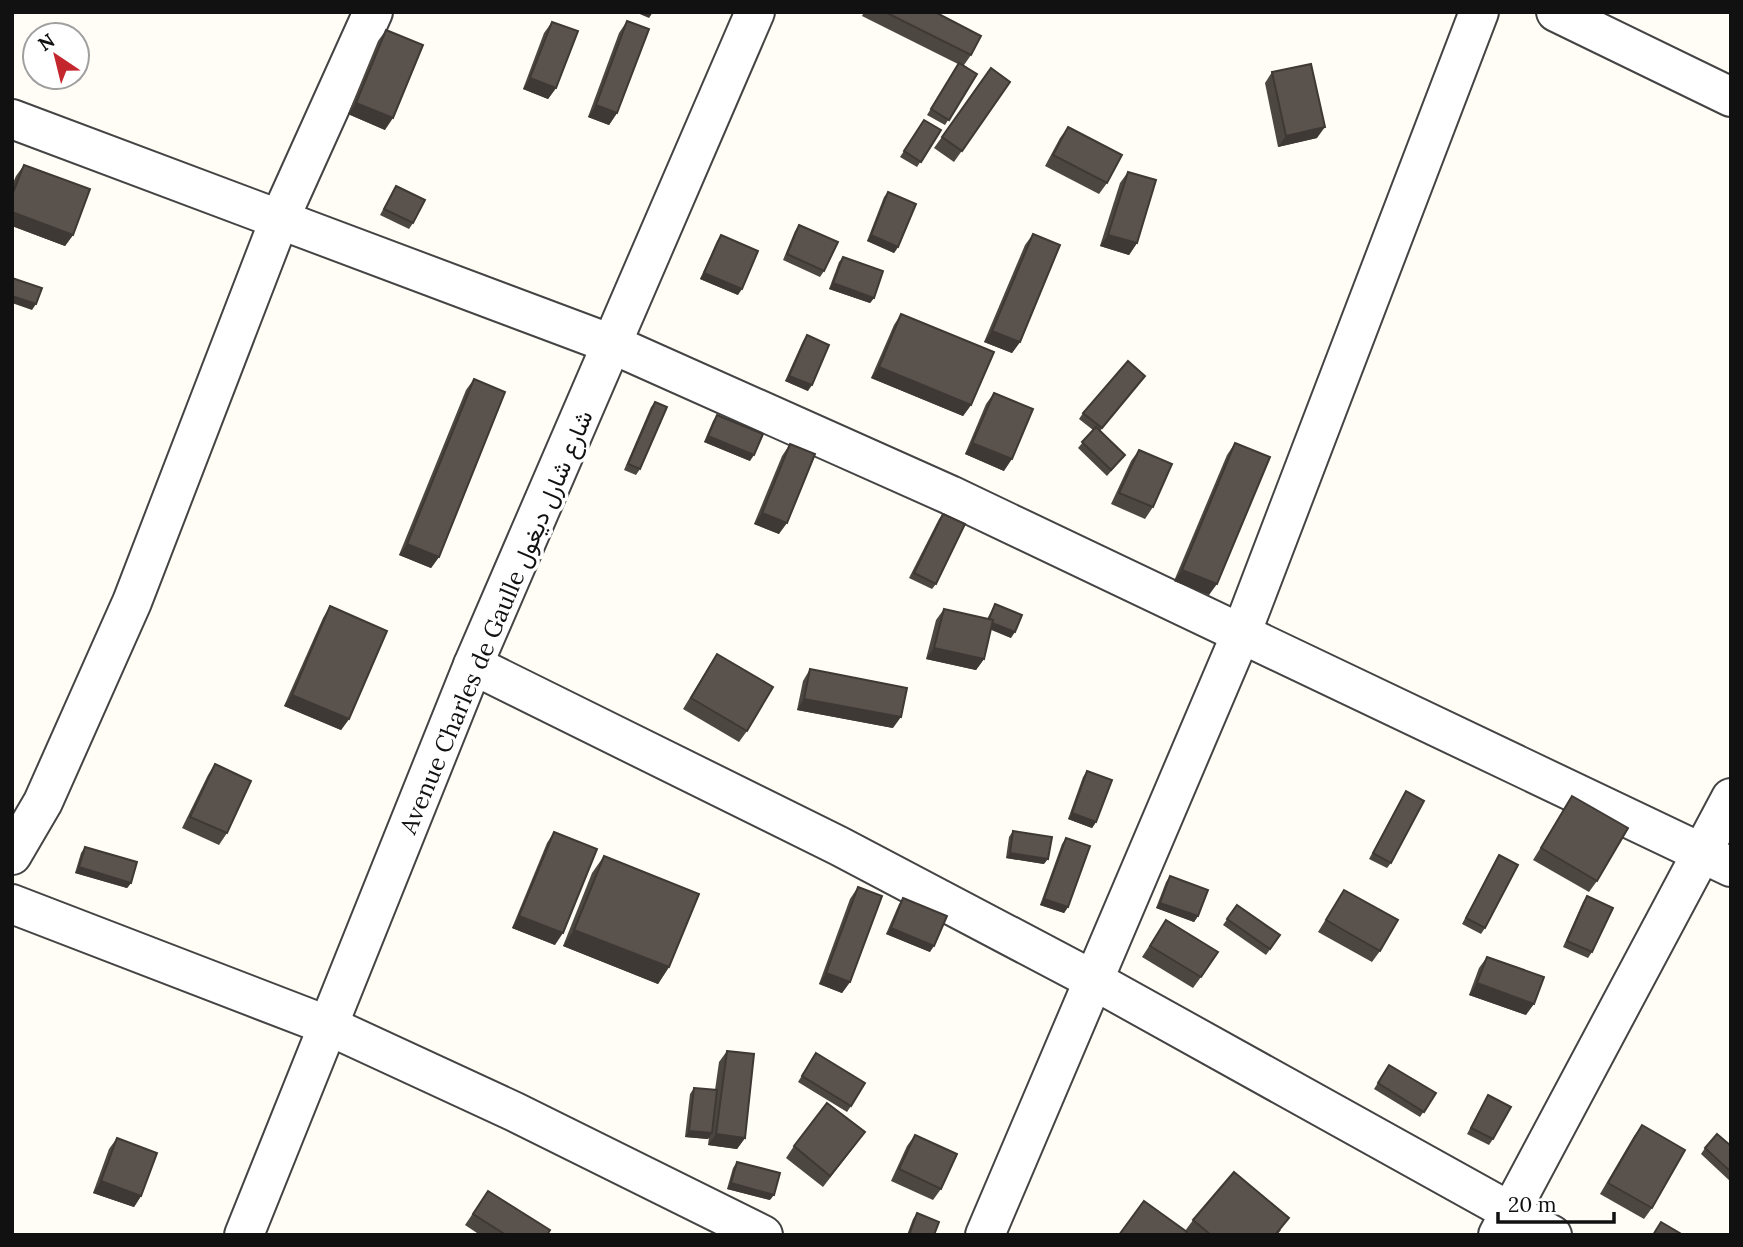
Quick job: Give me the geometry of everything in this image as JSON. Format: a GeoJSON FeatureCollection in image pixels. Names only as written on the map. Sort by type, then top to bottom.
{"type":"FeatureCollection","features":[{"type":"Feature","properties":{"kind":"street"},"geometry":{"type":"LineString","coordinates":[[12,855],[43,802],[132,602],[280,218],[373,12]]}},
{"type":"Feature","properties":{"kind":"street","name":"Avenue Charles de Gaulle شارع شارل ديغول"},"geometry":{"type":"LineString","coordinates":[[244,1235],[473,665],[614,345],[755,12]]}},
{"type":"Feature","properties":{"kind":"street"},"geometry":{"type":"LineString","coordinates":[[985,1235],[1241,634],[1479,12]]}},
{"type":"Feature","properties":{"kind":"street"},"geometry":{"type":"LineString","coordinates":[[1556,12],[1731,97]]}},
{"type":"Feature","properties":{"kind":"street"},"geometry":{"type":"LineString","coordinates":[[12,119],[614,345],[950,495],[1716,861]]}},
{"type":"Feature","properties":{"kind":"street"},"geometry":{"type":"LineString","coordinates":[[473,665],[839,846],[1094,981],[1503,1224],[1552,1235]]}},
{"type":"Feature","properties":{"kind":"street"},"geometry":{"type":"LineString","coordinates":[[1503,1224],[1716,861],[1731,798]]}},
{"type":"Feature","properties":{"kind":"street"},"geometry":{"type":"LineString","coordinates":[[12,904],[329,1026],[515,1112],[763,1235]]}},
{"type":"Feature","properties":{"kind":"building"},"geometry":{"type":"Polygon","coordinates":[[[885,12],[935,12],[981,36],[971,55],[885,12]]]}},
{"type":"Feature","properties":{"kind":"building"},"geometry":{"type":"Polygon","coordinates":[[[627,21],[649,29],[617,113],[596,105],[627,21]]]}},
{"type":"Feature","properties":{"kind":"building"},"geometry":{"type":"Polygon","coordinates":[[[552,22],[578,31],[556,88],[530,78],[552,22]]]}},
{"type":"Feature","properties":{"kind":"building"},"geometry":{"type":"Polygon","coordinates":[[[386,30],[423,45],[393,118],[356,103],[386,30]]]}},
{"type":"Feature","properties":{"kind":"building"},"geometry":{"type":"Polygon","coordinates":[[[959,63],[977,74],[949,120],[931,109],[959,63]]]}},
{"type":"Feature","properties":{"kind":"building"},"geometry":{"type":"Polygon","coordinates":[[[1311,64],[1325,127],[1286,136],[1272,72],[1311,64]]]}},
{"type":"Feature","properties":{"kind":"building"},"geometry":{"type":"Polygon","coordinates":[[[991,68],[1010,82],[962,151],[942,137],[991,68]]]}},
{"type":"Feature","properties":{"kind":"building"},"geometry":{"type":"Polygon","coordinates":[[[924,120],[941,130],[921,162],[904,151],[924,120]]]}},
{"type":"Feature","properties":{"kind":"building"},"geometry":{"type":"Polygon","coordinates":[[[1068,127],[1122,155],[1107,183],[1053,155],[1068,127]]]}},
{"type":"Feature","properties":{"kind":"building"},"geometry":{"type":"Polygon","coordinates":[[[24,165],[90,189],[73,235],[12,212],[12,195],[24,165]]]}},
{"type":"Feature","properties":{"kind":"building"},"geometry":{"type":"Polygon","coordinates":[[[1128,172],[1156,180],[1137,243],[1108,235],[1128,172]]]}},
{"type":"Feature","properties":{"kind":"building"},"geometry":{"type":"Polygon","coordinates":[[[396,186],[425,200],[413,223],[384,209],[396,186]]]}},
{"type":"Feature","properties":{"kind":"building"},"geometry":{"type":"Polygon","coordinates":[[[888,192],[916,204],[898,247],[871,235],[888,192]]]}},
{"type":"Feature","properties":{"kind":"building"},"geometry":{"type":"Polygon","coordinates":[[[799,225],[838,242],[824,271],[787,254],[799,225]]]}},
{"type":"Feature","properties":{"kind":"building"},"geometry":{"type":"Polygon","coordinates":[[[1033,234],[1060,245],[1020,342],[992,331],[1033,234]]]}},
{"type":"Feature","properties":{"kind":"building"},"geometry":{"type":"Polygon","coordinates":[[[721,235],[758,251],[742,289],[704,273],[721,235]]]}},
{"type":"Feature","properties":{"kind":"building"},"geometry":{"type":"Polygon","coordinates":[[[843,257],[883,271],[874,298],[833,283],[843,257]]]}},
{"type":"Feature","properties":{"kind":"building"},"geometry":{"type":"Polygon","coordinates":[[[12,278],[42,288],[36,304],[12,296],[12,278]]]}},
{"type":"Feature","properties":{"kind":"building"},"geometry":{"type":"Polygon","coordinates":[[[901,314],[994,352],[971,405],[879,367],[901,314]]]}},
{"type":"Feature","properties":{"kind":"building"},"geometry":{"type":"Polygon","coordinates":[[[807,335],[829,345],[812,385],[789,376],[807,335]]]}},
{"type":"Feature","properties":{"kind":"building"},"geometry":{"type":"Polygon","coordinates":[[[1128,361],[1145,376],[1102,428],[1083,413],[1128,361]]]}},
{"type":"Feature","properties":{"kind":"building"},"geometry":{"type":"Polygon","coordinates":[[[474,379],[505,392],[439,557],[407,544],[474,379]]]}},
{"type":"Feature","properties":{"kind":"building"},"geometry":{"type":"Polygon","coordinates":[[[994,393],[1033,409],[1012,459],[972,443],[994,393]]]}},
{"type":"Feature","properties":{"kind":"building"},"geometry":{"type":"Polygon","coordinates":[[[655,402],[667,407],[640,469],[628,464],[655,402]]]}},
{"type":"Feature","properties":{"kind":"building"},"geometry":{"type":"Polygon","coordinates":[[[717,415],[763,434],[754,455],[708,436],[717,415]]]}},
{"type":"Feature","properties":{"kind":"building"},"geometry":{"type":"Polygon","coordinates":[[[1096,427],[1125,455],[1111,470],[1082,442],[1096,427]]]}},
{"type":"Feature","properties":{"kind":"building"},"geometry":{"type":"Polygon","coordinates":[[[1235,443],[1270,457],[1217,584],[1182,570],[1235,443]]]}},
{"type":"Feature","properties":{"kind":"building"},"geometry":{"type":"Polygon","coordinates":[[[790,444],[815,454],[787,523],[762,513],[790,444]]]}},
{"type":"Feature","properties":{"kind":"building"},"geometry":{"type":"Polygon","coordinates":[[[1139,450],[1172,464],[1153,507],[1119,493],[1139,450]]]}},
{"type":"Feature","properties":{"kind":"building"},"geometry":{"type":"Polygon","coordinates":[[[943,514],[965,524],[936,584],[914,573],[943,514]]]}},
{"type":"Feature","properties":{"kind":"building"},"geometry":{"type":"Polygon","coordinates":[[[995,604],[1022,615],[1015,632],[992,623],[993,620],[989,619],[995,604]]]}},
{"type":"Feature","properties":{"kind":"building"},"geometry":{"type":"Polygon","coordinates":[[[330,606],[387,631],[349,719],[292,695],[330,606]]]}},
{"type":"Feature","properties":{"kind":"building"},"geometry":{"type":"Polygon","coordinates":[[[944,609],[993,620],[984,659],[934,648],[944,609]]]}},
{"type":"Feature","properties":{"kind":"building"},"geometry":{"type":"Polygon","coordinates":[[[717,654],[773,687],[747,731],[691,698],[717,654]]]}},
{"type":"Feature","properties":{"kind":"building"},"geometry":{"type":"Polygon","coordinates":[[[810,669],[907,688],[901,717],[804,699],[810,669]]]}},
{"type":"Feature","properties":{"kind":"building"},"geometry":{"type":"Polygon","coordinates":[[[215,764],[251,781],[227,833],[190,817],[215,764]]]}},
{"type":"Feature","properties":{"kind":"building"},"geometry":{"type":"Polygon","coordinates":[[[1087,771],[1112,780],[1096,822],[1072,813],[1087,771]]]}},
{"type":"Feature","properties":{"kind":"building"},"geometry":{"type":"Polygon","coordinates":[[[1406,791],[1424,801],[1391,863],[1373,853],[1406,791]]]}},
{"type":"Feature","properties":{"kind":"building"},"geometry":{"type":"Polygon","coordinates":[[[1572,796],[1628,828],[1597,881],[1541,848],[1572,796]]]}},
{"type":"Feature","properties":{"kind":"building"},"geometry":{"type":"Polygon","coordinates":[[[1013,831],[1052,837],[1048,859],[1010,853],[1013,831]]]}},
{"type":"Feature","properties":{"kind":"building"},"geometry":{"type":"Polygon","coordinates":[[[554,832],[597,849],[563,933],[519,916],[554,832]]]}},
{"type":"Feature","properties":{"kind":"building"},"geometry":{"type":"Polygon","coordinates":[[[1066,838],[1090,846],[1068,907],[1044,899],[1066,838]]]}},
{"type":"Feature","properties":{"kind":"building"},"geometry":{"type":"Polygon","coordinates":[[[85,847],[137,862],[131,883],[79,867],[85,847]]]}},
{"type":"Feature","properties":{"kind":"building"},"geometry":{"type":"Polygon","coordinates":[[[1499,855],[1518,865],[1485,928],[1466,918],[1499,855]]]}},
{"type":"Feature","properties":{"kind":"building"},"geometry":{"type":"Polygon","coordinates":[[[604,856],[699,894],[669,967],[574,930],[604,856]]]}},
{"type":"Feature","properties":{"kind":"building"},"geometry":{"type":"Polygon","coordinates":[[[1170,876],[1208,890],[1198,916],[1160,903],[1170,876]]]}},
{"type":"Feature","properties":{"kind":"building"},"geometry":{"type":"Polygon","coordinates":[[[858,887],[882,896],[850,982],[826,973],[858,887]]]}},
{"type":"Feature","properties":{"kind":"building"},"geometry":{"type":"Polygon","coordinates":[[[1344,890],[1398,920],[1380,951],[1326,920],[1344,890]]]}},
{"type":"Feature","properties":{"kind":"building"},"geometry":{"type":"Polygon","coordinates":[[[1587,896],[1613,908],[1592,952],[1567,941],[1587,896]]]}},
{"type":"Feature","properties":{"kind":"building"},"geometry":{"type":"Polygon","coordinates":[[[903,898],[947,916],[934,946],[891,928],[903,898]]]}},
{"type":"Feature","properties":{"kind":"building"},"geometry":{"type":"Polygon","coordinates":[[[1237,905],[1280,935],[1270,949],[1227,919],[1237,905]]]}},
{"type":"Feature","properties":{"kind":"building"},"geometry":{"type":"Polygon","coordinates":[[[1166,920],[1218,952],[1201,977],[1150,946],[1166,920]]]}},
{"type":"Feature","properties":{"kind":"building"},"geometry":{"type":"Polygon","coordinates":[[[1487,957],[1544,977],[1534,1004],[1477,983],[1487,957]]]}},
{"type":"Feature","properties":{"kind":"building"},"geometry":{"type":"Polygon","coordinates":[[[727,1051],[754,1054],[745,1138],[716,1134],[727,1051]]]}},
{"type":"Feature","properties":{"kind":"building"},"geometry":{"type":"Polygon","coordinates":[[[816,1053],[865,1083],[851,1106],[802,1076],[816,1053]]]}},
{"type":"Feature","properties":{"kind":"building"},"geometry":{"type":"Polygon","coordinates":[[[1389,1065],[1436,1093],[1424,1112],[1378,1083],[1389,1065]]]}},
{"type":"Feature","properties":{"kind":"building"},"geometry":{"type":"Polygon","coordinates":[[[694,1088],[717,1090],[712,1133],[689,1131],[694,1088]]]}},
{"type":"Feature","properties":{"kind":"building"},"geometry":{"type":"Polygon","coordinates":[[[1488,1095],[1511,1107],[1493,1139],[1471,1128],[1488,1095]]]}},
{"type":"Feature","properties":{"kind":"building"},"geometry":{"type":"Polygon","coordinates":[[[827,1103],[865,1132],[830,1176],[794,1146],[827,1103]]]}},
{"type":"Feature","properties":{"kind":"building"},"geometry":{"type":"Polygon","coordinates":[[[1642,1125],[1685,1150],[1652,1208],[1608,1183],[1642,1125]]]}},
{"type":"Feature","properties":{"kind":"building"},"geometry":{"type":"Polygon","coordinates":[[[1717,1134],[1731,1146],[1731,1172],[1705,1148],[1717,1134]]]}},
{"type":"Feature","properties":{"kind":"building"},"geometry":{"type":"Polygon","coordinates":[[[915,1135],[957,1154],[941,1189],[899,1169],[915,1135]]]}},
{"type":"Feature","properties":{"kind":"building"},"geometry":{"type":"Polygon","coordinates":[[[117,1138],[157,1153],[141,1196],[101,1181],[117,1138]]]}},
{"type":"Feature","properties":{"kind":"building"},"geometry":{"type":"Polygon","coordinates":[[[737,1162],[780,1173],[774,1195],[731,1183],[737,1162]]]}},
{"type":"Feature","properties":{"kind":"building"},"geometry":{"type":"Polygon","coordinates":[[[1234,1172],[1289,1218],[1275,1235],[1211,1235],[1193,1220],[1234,1172]]]}},
{"type":"Feature","properties":{"kind":"building"},"geometry":{"type":"Polygon","coordinates":[[[488,1191],[550,1230],[547,1235],[506,1235],[473,1214],[488,1191]]]}},
{"type":"Feature","properties":{"kind":"building"},"geometry":{"type":"Polygon","coordinates":[[[1144,1201],[1187,1232],[1185,1235],[1119,1235],[1144,1201]]]}},
{"type":"Feature","properties":{"kind":"building"},"geometry":{"type":"Polygon","coordinates":[[[917,1213],[939,1222],[934,1235],[909,1235],[917,1213]]]}},
{"type":"Feature","properties":{"kind":"building"},"geometry":{"type":"Polygon","coordinates":[[[1661,1222],[1683,1235],[1653,1235],[1661,1222]]]}}]}
